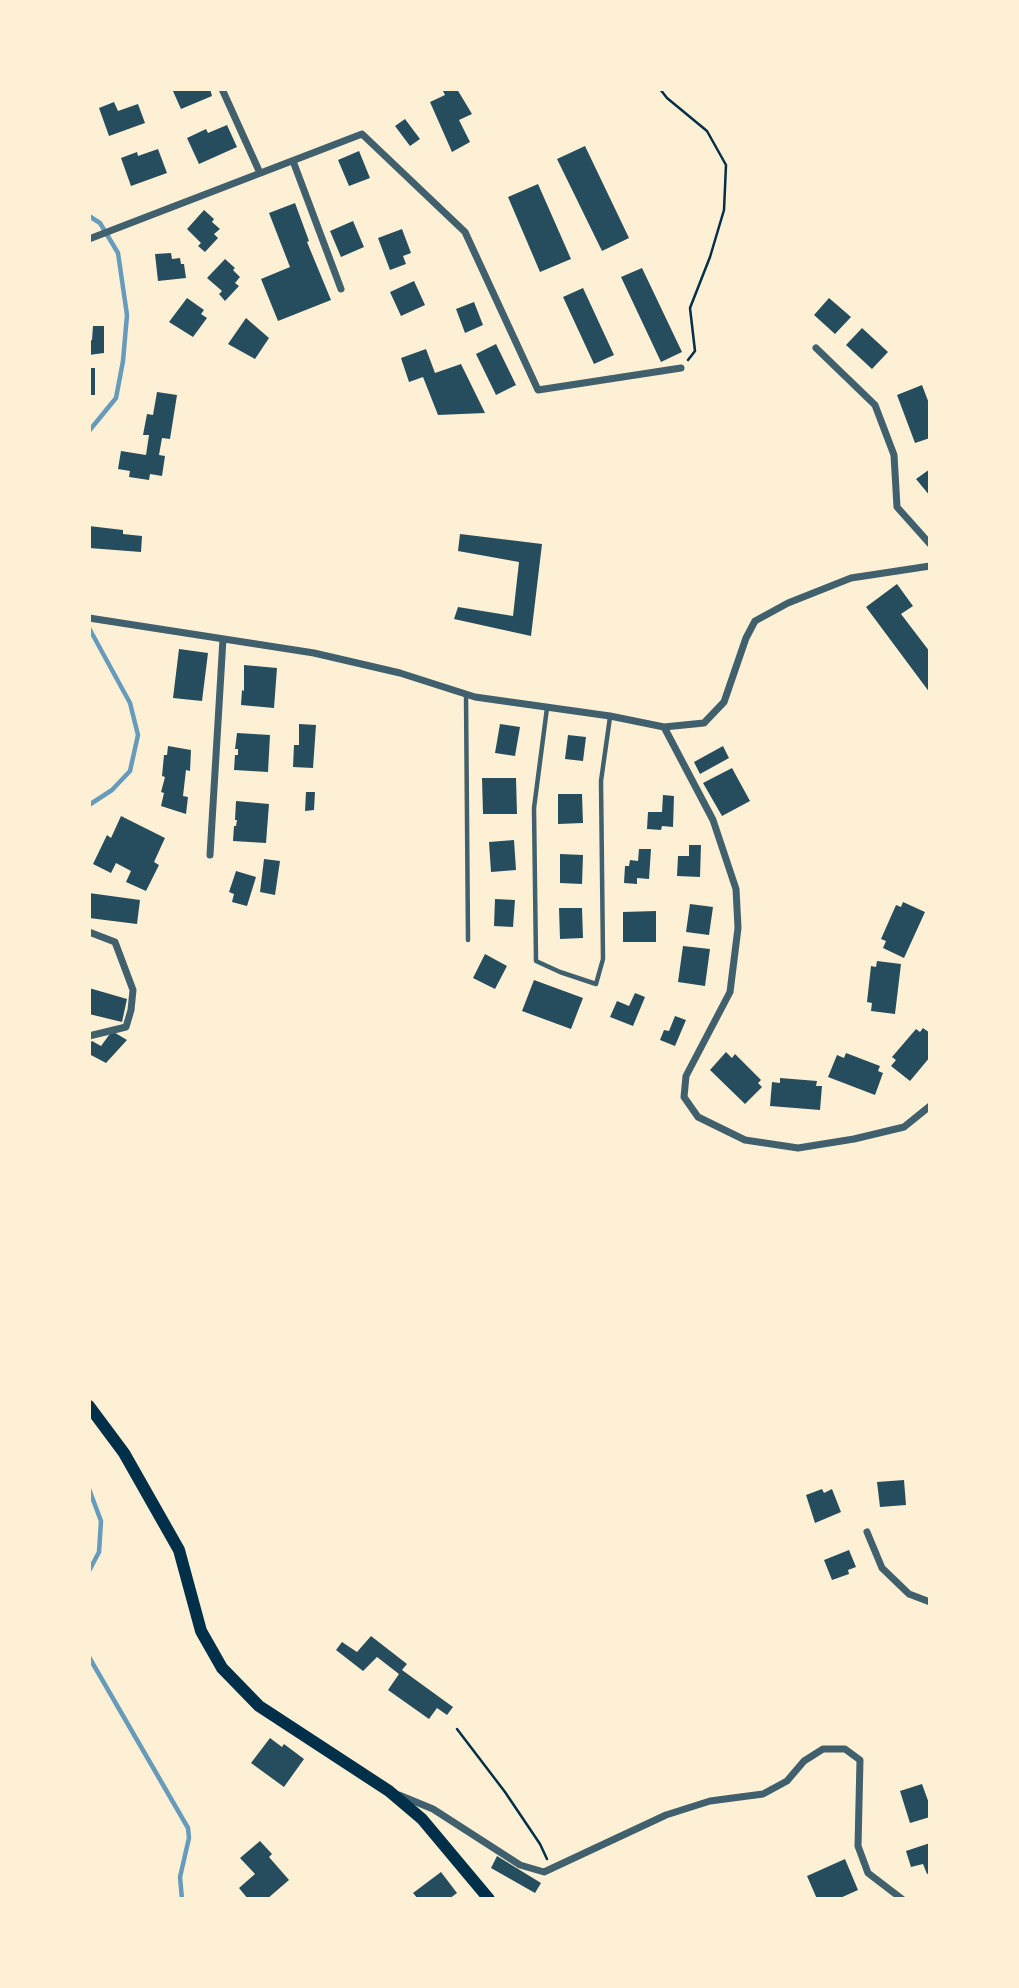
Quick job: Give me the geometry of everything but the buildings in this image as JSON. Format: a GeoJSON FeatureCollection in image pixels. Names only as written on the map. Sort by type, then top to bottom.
{"type":"FeatureCollection","features":[{"type":"Feature","properties":{"kind":"main road"},"geometry":{"type":"LineString","coordinates":[[89,1406],[124,1453],[179,1550],[201,1631],[222,1668],[258,1706],[388,1791],[422,1819],[489,1899]]}},
{"type":"Feature","properties":{"kind":"street"},"geometry":{"type":"LineString","coordinates":[[222,89],[260,173]]}},
{"type":"Feature","properties":{"kind":"street"},"geometry":{"type":"LineString","coordinates":[[93,238],[362,134],[465,232],[538,390],[681,369]]}},
{"type":"Feature","properties":{"kind":"street"},"geometry":{"type":"LineString","coordinates":[[293,161],[341,289]]}},
{"type":"Feature","properties":{"kind":"street"},"geometry":{"type":"LineString","coordinates":[[816,348],[875,405],[894,455],[897,507],[930,544]]}},
{"type":"Feature","properties":{"kind":"street"},"geometry":{"type":"LineString","coordinates":[[92,618],[314,653],[400,673],[466,694],[664,727],[704,723],[724,702],[746,638],[755,621],[788,603],[851,578],[930,566]]}},
{"type":"Feature","properties":{"kind":"street"},"geometry":{"type":"LineString","coordinates":[[210,855],[223,639]]}},
{"type":"Feature","properties":{"kind":"street"},"geometry":{"type":"LineString","coordinates":[[664,727],[713,820],[736,889],[738,928],[730,992],[686,1076],[684,1097],[698,1117],[746,1140],[798,1148],[904,1127],[930,1106]]}},
{"type":"Feature","properties":{"kind":"street"},"geometry":{"type":"LineString","coordinates":[[89,932],[115,943],[133,990],[126,1027],[89,1036]]}},
{"type":"Feature","properties":{"kind":"street"},"geometry":{"type":"LineString","coordinates":[[867,1532],[882,1568],[909,1594],[930,1602]]}},
{"type":"Feature","properties":{"kind":"street"},"geometry":{"type":"LineString","coordinates":[[388,1791],[433,1809],[520,1866],[544,1872],[666,1815],[710,1801],[762,1794],[787,1781],[804,1761],[823,1749],[845,1749],[860,1760],[858,1846],[868,1873],[902,1899]]}},
{"type":"Feature","properties":{"kind":"lane"},"geometry":{"type":"LineString","coordinates":[[466,694],[468,940]]}},
{"type":"Feature","properties":{"kind":"lane"},"geometry":{"type":"LineString","coordinates":[[547,707],[534,808],[536,961],[596,984],[603,959],[601,781],[610,716]]}},
{"type":"Feature","properties":{"kind":"path"},"geometry":{"type":"LineString","coordinates":[[660,89],[707,131],[726,166],[724,210],[710,257],[690,308],[695,351],[681,369]]}},
{"type":"Feature","properties":{"kind":"path"},"geometry":{"type":"LineString","coordinates":[[457,1728],[533,1834],[552,1868]]}},
{"type":"Feature","properties":{"kind":"waterway"},"geometry":{"type":"LineString","coordinates":[[89,216],[100,223],[118,253],[127,315],[116,398],[89,431]]}},
{"type":"Feature","properties":{"kind":"waterway"},"geometry":{"type":"LineString","coordinates":[[89,628],[130,703],[138,735],[130,771],[112,790],[89,805]]}},
{"type":"Feature","properties":{"kind":"waterway"},"geometry":{"type":"LineString","coordinates":[[89,1489],[101,1521],[99,1552],[89,1571]]}},
{"type":"Feature","properties":{"kind":"waterway"},"geometry":{"type":"LineString","coordinates":[[89,1657],[188,1828],[189,1838],[180,1877],[182,1899]]}}]}
